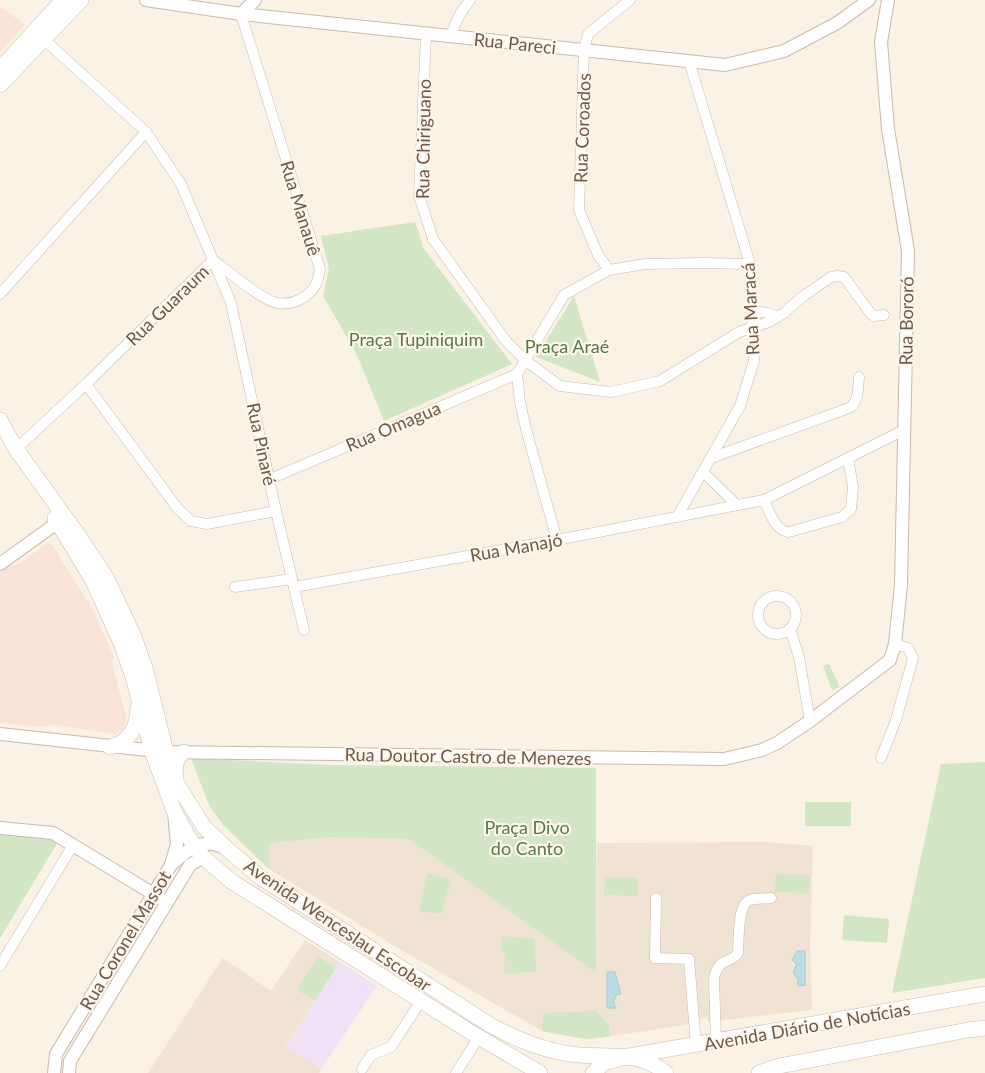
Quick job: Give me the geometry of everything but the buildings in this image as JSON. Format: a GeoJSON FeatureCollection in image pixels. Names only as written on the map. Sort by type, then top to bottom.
{"type":"FeatureCollection","features":[{"type":"Feature","properties":{"kind":"main road"},"geometry":{"type":"LineString","coordinates":[[0,86],[63,0]]}},
{"type":"Feature","properties":{"kind":"main road"},"geometry":{"type":"LineString","coordinates":[[0,69],[81,0]]}},
{"type":"Feature","properties":{"kind":"main road","name":"Avenida Wenceslau Escobar"},"geometry":{"type":"LineString","coordinates":[[0,420],[16,449],[107,579],[134,637],[146,671],[159,752],[174,811],[199,852],[231,881],[421,1001],[540,1073]]}},
{"type":"Feature","properties":{"kind":"main road","name":"Avenida Wenceslau Escobar"},"geometry":{"type":"LineString","coordinates":[[0,442],[8,456],[48,508],[93,582],[121,642],[133,677],[138,700],[159,752],[204,827],[260,877],[490,1025],[514,1038],[539,1048],[570,1054],[629,1056]]}},
{"type":"Feature","properties":{"kind":"main road"},"geometry":{"type":"LineString","coordinates":[[57,523],[78,535]]}},
{"type":"Feature","properties":{"kind":"main road"},"geometry":{"type":"LineString","coordinates":[[110,747],[119,745],[132,733],[138,718],[138,700]]}},
{"type":"Feature","properties":{"kind":"main road"},"geometry":{"type":"LineString","coordinates":[[177,784],[176,764],[180,755],[184,752]]}},
{"type":"Feature","properties":{"kind":"main road","name":"Avenida Diário de Notícias"},"geometry":{"type":"LineString","coordinates":[[629,1056],[696,1046],[985,994]]}},
{"type":"Feature","properties":{"kind":"main road","name":"Avenida Diário de Notícias"},"geometry":{"type":"LineString","coordinates":[[759,1073],[985,1028]]}},
{"type":"Feature","properties":{"kind":"main road"},"geometry":{"type":"LineString","coordinates":[[593,1073],[604,1063],[629,1056],[656,1064],[666,1073]]}},
{"type":"Feature","properties":{"kind":"street","name":"Rua Pareci"},"geometry":{"type":"LineString","coordinates":[[146,0],[241,14],[725,65],[784,51],[837,23],[869,0]]}},
{"type":"Feature","properties":{"kind":"street"},"geometry":{"type":"LineString","coordinates":[[241,14],[255,0]]}},
{"type":"Feature","properties":{"kind":"street"},"geometry":{"type":"LineString","coordinates":[[450,36],[460,14],[470,0]]}},
{"type":"Feature","properties":{"kind":"street","name":"Rua Coroados"},"geometry":{"type":"LineString","coordinates":[[609,270],[598,255],[580,210],[584,50],[588,34],[630,0]]}},
{"type":"Feature","properties":{"kind":"street","name":"Rua Bororó"},"geometry":{"type":"LineString","coordinates":[[888,0],[881,42],[886,110],[908,251],[900,585],[896,644]]}},
{"type":"Feature","properties":{"kind":"street","name":"Rua Manauê"},"geometry":{"type":"LineString","coordinates":[[213,260],[262,296],[277,303],[296,301],[308,295],[316,284],[320,269],[241,14]]}},
{"type":"Feature","properties":{"kind":"street","name":"Rua Chiriguano"},"geometry":{"type":"LineString","coordinates":[[426,34],[419,196],[433,239],[506,341],[525,360]]}},
{"type":"Feature","properties":{"kind":"street","name":"Rua Guaraum"},"geometry":{"type":"LineString","coordinates":[[16,449],[86,384],[213,260],[181,184],[146,132],[39,35]]}},
{"type":"Feature","properties":{"kind":"street","name":"Rua Maracá"},"geometry":{"type":"LineString","coordinates":[[677,517],[740,406],[754,361],[750,264],[689,61]]}},
{"type":"Feature","properties":{"kind":"street"},"geometry":{"type":"LineString","coordinates":[[0,294],[146,132]]}},
{"type":"Feature","properties":{"kind":"street","name":"Rua Pinaré"},"geometry":{"type":"LineString","coordinates":[[213,260],[231,304],[304,630]]}},
{"type":"Feature","properties":{"kind":"street"},"geometry":{"type":"LineString","coordinates":[[557,540],[526,429],[520,402],[517,374],[564,295],[609,270],[645,264],[750,264]]}},
{"type":"Feature","properties":{"kind":"street"},"geometry":{"type":"LineString","coordinates":[[525,360],[560,386],[611,392],[660,381],[739,332],[778,317],[802,297],[831,277],[837,276],[844,277],[871,314],[874,316],[884,315]]}},
{"type":"Feature","properties":{"kind":"street"},"geometry":{"type":"LineString","coordinates":[[752,311],[768,313],[778,317]]}},
{"type":"Feature","properties":{"kind":"street","name":"Rua Omagua"},"geometry":{"type":"LineString","coordinates":[[270,479],[517,374]]}},
{"type":"Feature","properties":{"kind":"street"},"geometry":{"type":"LineString","coordinates":[[711,458],[850,408],[856,401],[859,378]]}},
{"type":"Feature","properties":{"kind":"street"},"geometry":{"type":"LineString","coordinates":[[86,384],[178,509],[191,521],[206,524],[276,511]]}},
{"type":"Feature","properties":{"kind":"street","name":"Rua Manajó"},"geometry":{"type":"LineString","coordinates":[[235,588],[293,583],[557,540],[764,500],[904,430]]}},
{"type":"Feature","properties":{"kind":"street"},"geometry":{"type":"LineString","coordinates":[[764,500],[777,527],[784,531],[789,532],[842,518],[851,509],[853,487],[848,458]]}},
{"type":"Feature","properties":{"kind":"street"},"geometry":{"type":"LineString","coordinates":[[703,472],[737,505]]}},
{"type":"Feature","properties":{"kind":"street"},"geometry":{"type":"LineString","coordinates":[[0,564],[57,523]]}},
{"type":"Feature","properties":{"kind":"street"},"geometry":{"type":"LineString","coordinates":[[790,630],[799,657],[810,721]]}},
{"type":"Feature","properties":{"kind":"street"},"geometry":{"type":"LineString","coordinates":[[881,758],[896,720],[913,658],[908,648],[896,644]]}},
{"type":"Feature","properties":{"kind":"street","name":"Rua Doutor Castro de Menezes"},"geometry":{"type":"LineString","coordinates":[[0,734],[159,752],[724,759],[762,750],[777,743],[810,721],[890,660],[896,644]]}},
{"type":"Feature","properties":{"kind":"street"},"geometry":{"type":"LineString","coordinates":[[171,864],[176,844],[174,811]]}},
{"type":"Feature","properties":{"kind":"street"},"geometry":{"type":"LineString","coordinates":[[0,828],[53,833],[167,901]]}},
{"type":"Feature","properties":{"kind":"street"},"geometry":{"type":"LineString","coordinates":[[199,852],[209,842],[226,848]]}},
{"type":"Feature","properties":{"kind":"street"},"geometry":{"type":"LineString","coordinates":[[0,966],[72,845]]}},
{"type":"Feature","properties":{"kind":"street","name":"Rua Coronel Massot"},"geometry":{"type":"LineString","coordinates":[[54,1073],[56,1054],[171,864],[184,852],[199,852]]}},
{"type":"Feature","properties":{"kind":"street","name":"Rua Coronel Massot"},"geometry":{"type":"LineString","coordinates":[[69,1073],[70,1061],[199,852]]}},
{"type":"Feature","properties":{"kind":"street"},"geometry":{"type":"LineString","coordinates":[[656,898],[655,958],[688,959],[696,1046]]}},
{"type":"Feature","properties":{"kind":"street"},"geometry":{"type":"LineString","coordinates":[[716,1042],[714,978],[716,972],[724,961],[736,957],[738,953],[741,910],[744,904],[750,900],[771,898]]}},
{"type":"Feature","properties":{"kind":"street"},"geometry":{"type":"LineString","coordinates":[[362,1068],[371,1056],[391,1047],[421,1001]]}},
{"type":"Feature","properties":{"kind":"street"},"geometry":{"type":"LineString","coordinates":[[456,1073],[479,1037]]}},
{"type":"Feature","properties":{"kind":"shaded area"},"geometry":{"type":"Polygon","coordinates":[[[0,6],[25,25],[0,52],[0,6]]]}},
{"type":"Feature","properties":{"kind":"shaded area"},"geometry":{"type":"Polygon","coordinates":[[[47,543],[52,545],[91,606],[114,657],[112,662],[127,721],[123,729],[116,734],[55,725],[40,727],[0,723],[0,573],[8,567],[20,563],[47,543]]]}},
{"type":"Feature","properties":{"kind":"shaded area"},"geometry":{"type":"Polygon","coordinates":[[[333,837],[409,839],[596,973],[597,843],[767,842],[813,846],[810,946],[812,1010],[708,1022],[707,1017],[690,1024],[594,1039],[577,1038],[542,1031],[401,950],[269,869],[269,843],[333,837]]]}},
{"type":"Feature","properties":{"kind":"shaded area"},"geometry":{"type":"Polygon","coordinates":[[[305,940],[340,962],[286,1046],[322,1069],[319,1073],[148,1073],[223,958],[271,991],[305,940]]]}},
{"type":"Feature","properties":{"kind":"shaded area"},"geometry":{"type":"Polygon","coordinates":[[[340,962],[377,986],[322,1068],[286,1047],[340,962]]]}},
{"type":"Feature","properties":{"kind":"green space","name":"Praça Tupiniquim"},"geometry":{"type":"Polygon","coordinates":[[[415,222],[424,249],[512,364],[384,421],[356,353],[323,296],[329,269],[321,236],[415,222]]]}},
{"type":"Feature","properties":{"kind":"green space","name":"Praça Araé"},"geometry":{"type":"Polygon","coordinates":[[[574,296],[600,382],[536,357],[574,296]]]}},
{"type":"Feature","properties":{"kind":"green space"},"geometry":{"type":"Polygon","coordinates":[[[829,664],[840,687],[832,690],[823,666],[829,664]]]}},
{"type":"Feature","properties":{"kind":"green space","name":"Praça Divo do Canto"},"geometry":{"type":"Polygon","coordinates":[[[191,758],[329,765],[596,768],[596,973],[409,839],[333,837],[270,843],[269,869],[223,825],[209,805],[191,758]]]}},
{"type":"Feature","properties":{"kind":"green space"},"geometry":{"type":"Polygon","coordinates":[[[985,762],[985,978],[892,993],[941,764],[985,762]]]}},
{"type":"Feature","properties":{"kind":"green space"},"geometry":{"type":"Polygon","coordinates":[[[805,802],[851,802],[851,826],[805,826],[805,802]]]}},
{"type":"Feature","properties":{"kind":"green space"},"geometry":{"type":"Polygon","coordinates":[[[0,833],[41,836],[58,842],[0,938],[0,833]]]}},
{"type":"Feature","properties":{"kind":"green space"},"geometry":{"type":"Polygon","coordinates":[[[427,873],[451,879],[442,913],[419,912],[427,873]]]}},
{"type":"Feature","properties":{"kind":"green space"},"geometry":{"type":"Polygon","coordinates":[[[776,874],[810,875],[809,893],[775,892],[776,874]]]}},
{"type":"Feature","properties":{"kind":"green space"},"geometry":{"type":"Polygon","coordinates":[[[605,877],[638,878],[638,896],[604,895],[605,877]]]}},
{"type":"Feature","properties":{"kind":"green space"},"geometry":{"type":"Polygon","coordinates":[[[844,915],[889,919],[887,943],[842,940],[844,915]]]}},
{"type":"Feature","properties":{"kind":"green space"},"geometry":{"type":"Polygon","coordinates":[[[501,936],[535,939],[536,972],[504,973],[505,951],[501,951],[501,936]]]}},
{"type":"Feature","properties":{"kind":"green space"},"geometry":{"type":"Polygon","coordinates":[[[318,956],[336,968],[315,1001],[297,990],[318,956]]]}},
{"type":"Feature","properties":{"kind":"green space"},"geometry":{"type":"Polygon","coordinates":[[[596,1011],[609,1025],[610,1036],[586,1039],[542,1031],[543,1013],[596,1011]]]}},
{"type":"Feature","properties":{"kind":"water"},"geometry":{"type":"Polygon","coordinates":[[[797,951],[805,951],[805,985],[798,986],[798,979],[793,973],[797,964],[792,960],[797,951]]]}},
{"type":"Feature","properties":{"kind":"water"},"geometry":{"type":"Polygon","coordinates":[[[607,972],[615,972],[621,994],[617,994],[613,1002],[616,1008],[607,1008],[607,972]]]}}]}
